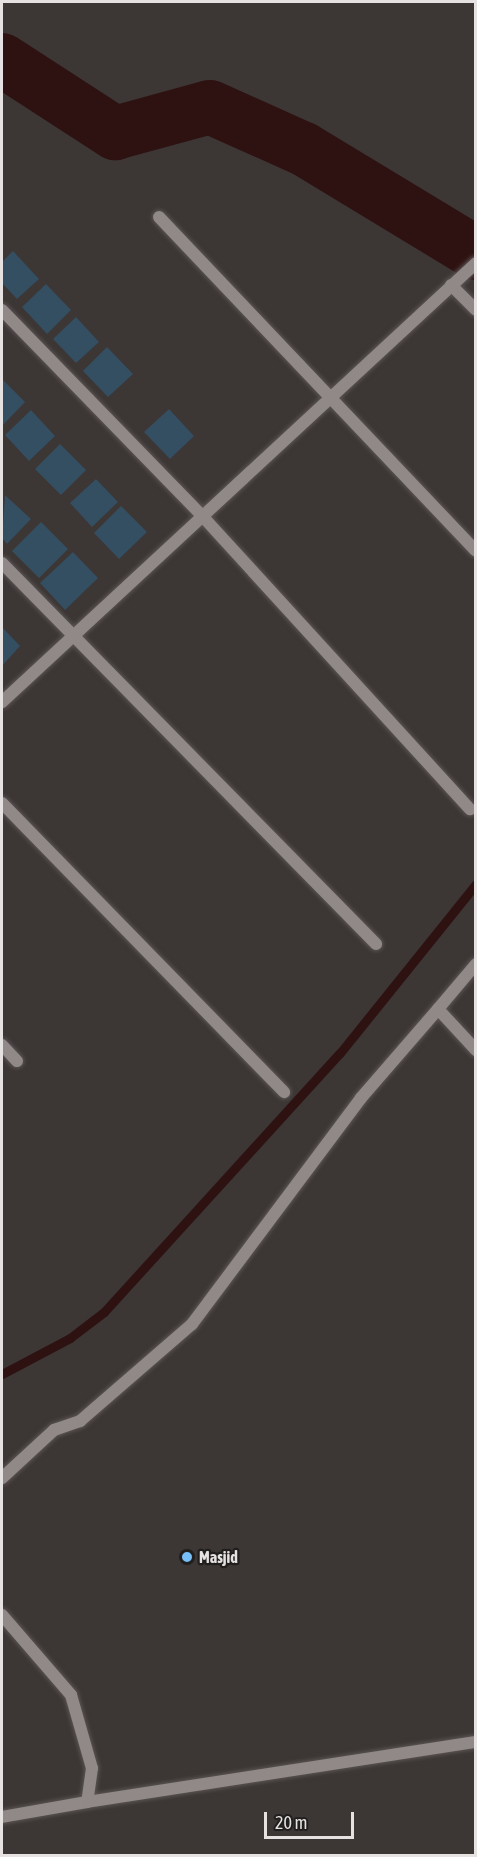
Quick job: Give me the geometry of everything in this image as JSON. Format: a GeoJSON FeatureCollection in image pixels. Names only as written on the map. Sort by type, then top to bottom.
{"type":"FeatureCollection","features":[{"type":"Feature","properties":{"kind":"street"},"geometry":{"type":"LineString","coordinates":[[159,217],[476,551]]}},
{"type":"Feature","properties":{"kind":"street"},"geometry":{"type":"LineString","coordinates":[[2,702],[205,519],[476,263]]}},
{"type":"Feature","properties":{"kind":"street"},"geometry":{"type":"LineString","coordinates":[[452,285],[476,310]]}},
{"type":"Feature","properties":{"kind":"street"},"geometry":{"type":"LineString","coordinates":[[2,310],[205,519],[470,809]]}},
{"type":"Feature","properties":{"kind":"street"},"geometry":{"type":"LineString","coordinates":[[2,563],[376,944]]}},
{"type":"Feature","properties":{"kind":"street"},"geometry":{"type":"LineString","coordinates":[[2,803],[284,1092]]}},
{"type":"Feature","properties":{"kind":"street"},"geometry":{"type":"LineString","coordinates":[[2,1478],[54,1430],[80,1421],[192,1324],[361,1098],[476,964]]}},
{"type":"Feature","properties":{"kind":"street"},"geometry":{"type":"LineString","coordinates":[[438,1009],[476,1050]]}},
{"type":"Feature","properties":{"kind":"street"},"geometry":{"type":"LineString","coordinates":[[2,1046],[17,1061]]}},
{"type":"Feature","properties":{"kind":"street"},"geometry":{"type":"LineString","coordinates":[[2,1615],[71,1695],[92,1768],[87,1802]]}},
{"type":"Feature","properties":{"kind":"street"},"geometry":{"type":"LineString","coordinates":[[2,1818],[87,1802],[476,1742]]}},
{"type":"Feature","properties":{"kind":"building"},"geometry":{"type":"Polygon","coordinates":[[[13,251],[39,279],[17,299],[2,283],[2,262],[13,251]]]}},
{"type":"Feature","properties":{"kind":"building"},"geometry":{"type":"Polygon","coordinates":[[[46,284],[71,310],[47,334],[22,307],[46,284]]]}},
{"type":"Feature","properties":{"kind":"building"},"geometry":{"type":"Polygon","coordinates":[[[76,317],[99,342],[76,363],[53,339],[76,317]]]}},
{"type":"Feature","properties":{"kind":"building"},"geometry":{"type":"Polygon","coordinates":[[[107,347],[133,374],[108,397],[83,371],[107,347]]]}},
{"type":"Feature","properties":{"kind":"building"},"geometry":{"type":"Polygon","coordinates":[[[2,379],[25,402],[2,426],[2,379]]]}},
{"type":"Feature","properties":{"kind":"building"},"geometry":{"type":"Polygon","coordinates":[[[169,409],[194,436],[170,459],[144,432],[169,409]]]}},
{"type":"Feature","properties":{"kind":"building"},"geometry":{"type":"Polygon","coordinates":[[[31,410],[55,436],[29,461],[5,435],[31,410]]]}},
{"type":"Feature","properties":{"kind":"building"},"geometry":{"type":"Polygon","coordinates":[[[60,444],[86,470],[61,495],[35,469],[60,444]]]}},
{"type":"Feature","properties":{"kind":"building"},"geometry":{"type":"Polygon","coordinates":[[[96,479],[118,502],[92,527],[70,503],[96,479]]]}},
{"type":"Feature","properties":{"kind":"building"},"geometry":{"type":"Polygon","coordinates":[[[5,495],[31,519],[7,544],[2,538],[5,495]]]}},
{"type":"Feature","properties":{"kind":"building"},"geometry":{"type":"Polygon","coordinates":[[[121,506],[147,532],[119,559],[94,533],[121,506]]]}},
{"type":"Feature","properties":{"kind":"building"},"geometry":{"type":"Polygon","coordinates":[[[41,522],[68,549],[39,578],[12,551],[41,522]]]}},
{"type":"Feature","properties":{"kind":"building"},"geometry":{"type":"Polygon","coordinates":[[[73,552],[98,578],[65,610],[40,583],[73,552]]]}},
{"type":"Feature","properties":{"kind":"building"},"geometry":{"type":"Polygon","coordinates":[[[2,627],[20,646],[2,666],[2,627]]]}},
{"type":"Feature","properties":{"kind":"waterway"},"geometry":{"type":"LineString","coordinates":[[2,60],[115,133],[210,107],[304,149],[476,253]]}},
{"type":"Feature","properties":{"kind":"waterway"},"geometry":{"type":"LineString","coordinates":[[2,1374],[70,1338],[104,1312],[340,1053],[476,884]]}},
{"type":"Feature","properties":{"kind":"place","name":"Masjid"},"geometry":{"type":"Point","coordinates":[187,1557]}}]}
